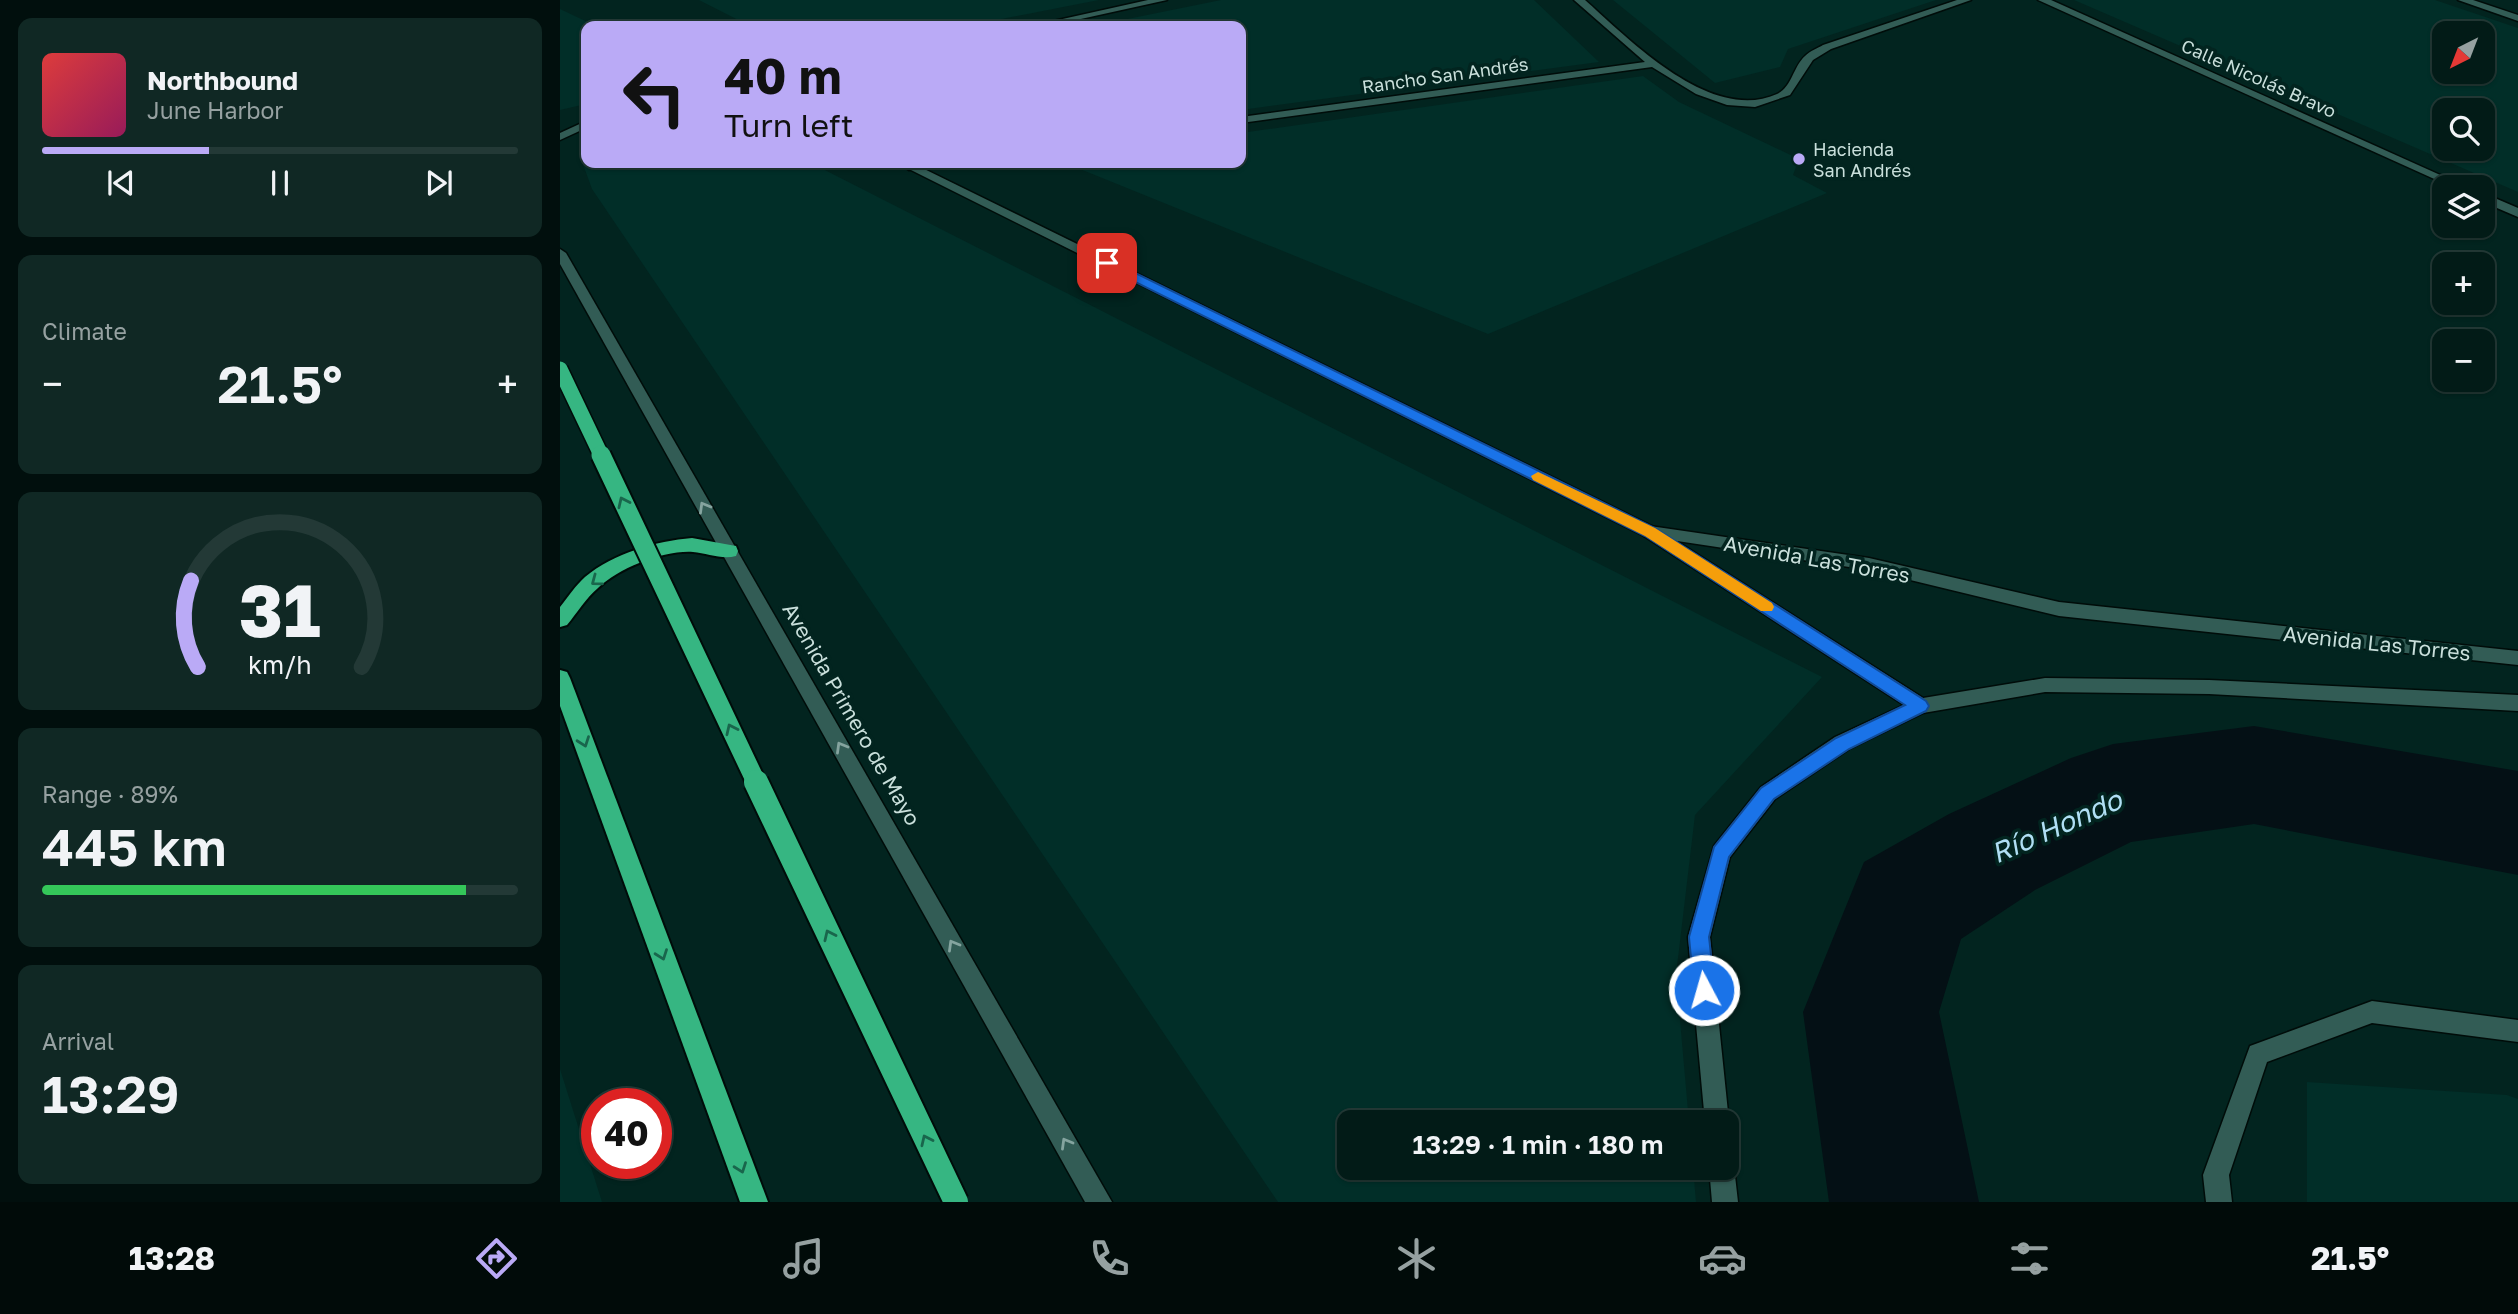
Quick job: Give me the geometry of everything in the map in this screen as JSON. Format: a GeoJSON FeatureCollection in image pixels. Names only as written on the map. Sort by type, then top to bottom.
{"type":"FeatureCollection","features":[{"type":"Feature","properties":{"kind":"highway"},"geometry":{"type":"LineString","coordinates":[[560,369],[956,1202]]}},
{"type":"Feature","properties":{"kind":"highway"},"geometry":{"type":"LineString","coordinates":[[560,620],[592,582],[628,561],[664,547],[692,545],[729,551]]}},
{"type":"Feature","properties":{"kind":"highway"},"geometry":{"type":"LineString","coordinates":[[560,678],[754,1202]]}},
{"type":"Feature","properties":{"kind":"street"},"geometry":{"type":"LineString","coordinates":[[1060,21],[1162,0]]}},
{"type":"Feature","properties":{"kind":"street"},"geometry":{"type":"LineString","coordinates":[[1579,0],[1653,64],[1702,94],[1748,104],[1775,98],[1794,85],[1810,57],[1827,47],[1966,0]]}},
{"type":"Feature","properties":{"kind":"street","name":"Calle Nicolás Bravo"},"geometry":{"type":"LineString","coordinates":[[2043,0],[2434,175]]}},
{"type":"Feature","properties":{"kind":"street"},"geometry":{"type":"LineString","coordinates":[[2463,0],[2518,18]]}},
{"type":"Feature","properties":{"kind":"street","name":"Rancho San Andrés"},"geometry":{"type":"LineString","coordinates":[[1246,119],[1653,64]]}},
{"type":"Feature","properties":{"kind":"street"},"geometry":{"type":"LineString","coordinates":[[560,127],[581,124]]}},
{"type":"Feature","properties":{"kind":"street"},"geometry":{"type":"LineString","coordinates":[[560,138],[581,126]]}},
{"type":"Feature","properties":{"kind":"street","name":"Avenida Las Torres"},"geometry":{"type":"LineString","coordinates":[[914,168],[1650,532],[1869,564],[2059,609],[2518,658]]}},
{"type":"Feature","properties":{"kind":"street"},"geometry":{"type":"LineString","coordinates":[[2495,202],[2518,213]]}},
{"type":"Feature","properties":{"kind":"street","name":"Avenida Primero de Mayo"},"geometry":{"type":"LineString","coordinates":[[560,253],[1099,1202]]}},
{"type":"Feature","properties":{"kind":"street"},"geometry":{"type":"LineString","coordinates":[[1650,532],[1920,706]]}},
{"type":"Feature","properties":{"kind":"street"},"geometry":{"type":"LineString","coordinates":[[1716,1110],[1699,937],[1721,853],[1768,793],[1842,743],[1920,706],[2045,685],[2209,687],[2518,703]]}},
{"type":"Feature","properties":{"kind":"street"},"geometry":{"type":"LineString","coordinates":[[2219,1202],[2216,1175],[2258,1054],[2372,1012],[2518,1031]]}},
{"type":"Feature","properties":{"kind":"street"},"geometry":{"type":"LineString","coordinates":[[1722,1180],[1725,1202]]}},
{"type":"Feature","properties":{"kind":"shaded area"},"geometry":{"type":"Polygon","coordinates":[[[699,0],[1099,0],[992,21],[740,21],[699,0]]]}},
{"type":"Feature","properties":{"kind":"shaded area"},"geometry":{"type":"Polygon","coordinates":[[[1221,0],[1534,0],[1599,62],[1246,109],[1246,21],[1118,21],[1221,0]]]}},
{"type":"Feature","properties":{"kind":"shaded area"},"geometry":{"type":"Polygon","coordinates":[[[1613,0],[1936,0],[1788,49],[1780,67],[1715,83],[1613,0]]]}},
{"type":"Feature","properties":{"kind":"shaded area"},"geometry":{"type":"Polygon","coordinates":[[[2074,0],[2435,0],[2518,28],[2518,192],[2495,182],[2495,175],[2479,175],[2446,161],[2495,161],[2495,98],[2432,98],[2432,155],[2074,0]]]}},
{"type":"Feature","properties":{"kind":"shaded area"},"geometry":{"type":"Polygon","coordinates":[[[560,9],[585,21],[581,21],[581,105],[560,110],[560,9]]]}},
{"type":"Feature","properties":{"kind":"shaded area"},"geometry":{"type":"Polygon","coordinates":[[[1643,76],[1679,102],[1799,159],[1793,175],[1827,193],[1488,334],[1080,169],[1246,168],[1246,132],[1643,76]]]}},
{"type":"Feature","properties":{"kind":"shaded area"},"geometry":{"type":"Polygon","coordinates":[[[584,168],[821,168],[1822,677],[1695,815],[1676,975],[1688,1110],[1337,1110],[1337,1180],[1694,1180],[1696,1202],[1278,1202],[592,189],[584,168]]]}},
{"type":"Feature","properties":{"kind":"shaded area"},"geometry":{"type":"Polygon","coordinates":[[[560,1069],[581,1136],[581,1179],[595,1179],[602,1202],[560,1202],[560,1069]]]}},
{"type":"Feature","properties":{"kind":"shaded area"},"geometry":{"type":"Polygon","coordinates":[[[2307,1082],[2507,1095],[2518,1099],[2518,1202],[2307,1202],[2307,1082]]]}},
{"type":"Feature","properties":{"kind":"waterway","name":"Río Hondo"},"geometry":{"type":"LineString","coordinates":[[1904,1202],[1871,1012],[1909,903],[1992,852],[2113,794],[2254,775],[2518,823]]}},
{"type":"Feature","properties":{"kind":"slow traffic"},"geometry":{"type":"LineString","coordinates":[[1538,476],[1650,532],[1766,607]]}},
{"type":"Feature","properties":{"kind":"place","name":"Hacienda San Andrés"},"geometry":{"type":"Point","coordinates":[1799,159]}},
{"type":"Feature","properties":{"kind":"route"},"geometry":{"type":"LineString","coordinates":[[1107,263],[1650,532],[1920,706],[1842,743],[1768,793],[1721,853],[1699,937],[1704,990]]}}]}
